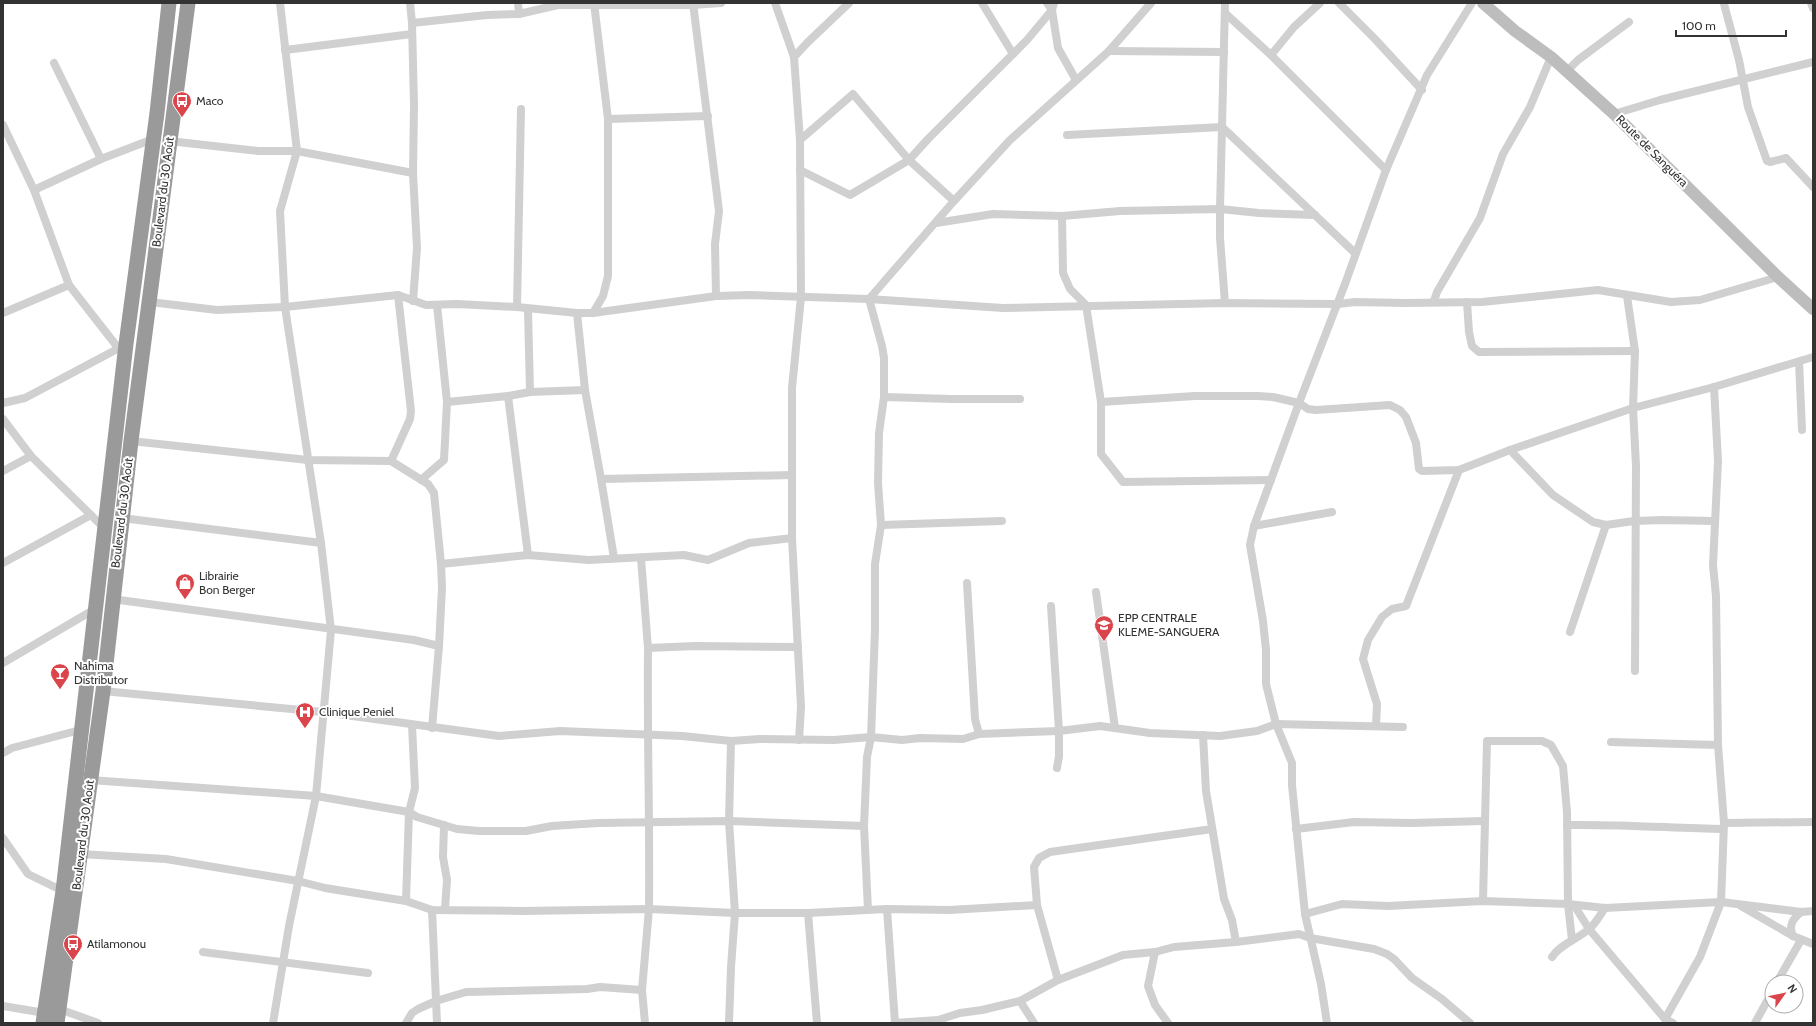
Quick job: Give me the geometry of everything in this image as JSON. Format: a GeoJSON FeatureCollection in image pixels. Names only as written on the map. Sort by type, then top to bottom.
{"type":"FeatureCollection","features":[{"type":"Feature","properties":{"kind":"highway","name":"Boulevard du 30 Août"},"geometry":{"type":"LineString","coordinates":[[58,1016],[69,893],[80,730],[96,609],[123,347],[154,139],[169,3]]}},
{"type":"Feature","properties":{"kind":"highway","name":"Boulevard du 30 Août"},"geometry":{"type":"LineString","coordinates":[[44,1018],[69,893],[80,854],[103,691],[112,599],[131,441],[188,3]]}},
{"type":"Feature","properties":{"kind":"street"},"geometry":{"type":"LineString","coordinates":[[273,1023],[298,881],[316,796],[331,630],[321,543],[285,307],[280,211],[297,151],[280,3]]}},
{"type":"Feature","properties":{"kind":"street"},"geometry":{"type":"LineString","coordinates":[[410,3],[412,23],[414,173],[417,248],[413,301]]}},
{"type":"Feature","properties":{"kind":"street"},"geometry":{"type":"LineString","coordinates":[[518,3],[519,14]]}},
{"type":"Feature","properties":{"kind":"street"},"geometry":{"type":"LineString","coordinates":[[412,23],[487,15],[519,14],[558,5],[721,3]]}},
{"type":"Feature","properties":{"kind":"street"},"geometry":{"type":"LineString","coordinates":[[775,3],[794,57],[800,140],[801,297],[792,388],[792,538],[798,646],[798,678],[801,707],[799,740]]}},
{"type":"Feature","properties":{"kind":"street"},"geometry":{"type":"LineString","coordinates":[[794,57],[849,3]]}},
{"type":"Feature","properties":{"kind":"street"},"geometry":{"type":"LineString","coordinates":[[982,3],[1013,54]]}},
{"type":"Feature","properties":{"kind":"street"},"geometry":{"type":"LineString","coordinates":[[870,299],[954,201],[1010,140],[1109,51],[1151,3]]}},
{"type":"Feature","properties":{"kind":"street"},"geometry":{"type":"LineString","coordinates":[[1225,3],[1226,14],[1220,209],[1220,238],[1225,304]]}},
{"type":"Feature","properties":{"kind":"street"},"geometry":{"type":"LineString","coordinates":[[1271,55],[1294,27],[1320,3]]}},
{"type":"Feature","properties":{"kind":"street"},"geometry":{"type":"LineString","coordinates":[[1339,3],[1422,90]]}},
{"type":"Feature","properties":{"kind":"street"},"geometry":{"type":"LineString","coordinates":[[1327,1023],[1321,984],[1305,914],[1292,785],[1292,763],[1276,724],[1266,684],[1266,650],[1263,621],[1250,544],[1254,526],[1299,403],[1338,304],[1386,170],[1427,76],[1472,3]]}},
{"type":"Feature","properties":{"kind":"street","name":"Route de Sanguéra"},"geometry":{"type":"LineString","coordinates":[[1482,3],[1515,31],[1551,57],[1567,71],[1614,114],[1778,277],[1811,304]]}},
{"type":"Feature","properties":{"kind":"street"},"geometry":{"type":"LineString","coordinates":[[1811,3],[1813,8]]}},
{"type":"Feature","properties":{"kind":"street"},"geometry":{"type":"LineString","coordinates":[[593,313],[603,296],[608,276],[608,119],[594,4]]}},
{"type":"Feature","properties":{"kind":"street"},"geometry":{"type":"LineString","coordinates":[[693,4],[719,211],[715,244],[716,296]]}},
{"type":"Feature","properties":{"kind":"street"},"geometry":{"type":"LineString","coordinates":[[1724,4],[1744,80],[1748,107],[1767,161],[1770,162],[1786,158],[1813,187]]}},
{"type":"Feature","properties":{"kind":"street"},"geometry":{"type":"LineString","coordinates":[[800,170],[850,195],[909,160],[1027,40],[1051,5]]}},
{"type":"Feature","properties":{"kind":"street"},"geometry":{"type":"LineString","coordinates":[[1051,5],[1058,48],[1076,80]]}},
{"type":"Feature","properties":{"kind":"street"},"geometry":{"type":"LineString","coordinates":[[1226,14],[1271,55],[1386,170]]}},
{"type":"Feature","properties":{"kind":"street"},"geometry":{"type":"LineString","coordinates":[[1567,71],[1578,60],[1629,22]]}},
{"type":"Feature","properties":{"kind":"street"},"geometry":{"type":"LineString","coordinates":[[285,50],[412,34]]}},
{"type":"Feature","properties":{"kind":"street"},"geometry":{"type":"LineString","coordinates":[[1109,51],[1224,52]]}},
{"type":"Feature","properties":{"kind":"street"},"geometry":{"type":"LineString","coordinates":[[1434,301],[1440,287],[1480,218],[1503,154],[1530,107],[1551,57]]}},
{"type":"Feature","properties":{"kind":"street"},"geometry":{"type":"LineString","coordinates":[[1614,114],[1660,100],[1813,62]]}},
{"type":"Feature","properties":{"kind":"street"},"geometry":{"type":"LineString","coordinates":[[54,63],[101,159]]}},
{"type":"Feature","properties":{"kind":"street"},"geometry":{"type":"LineString","coordinates":[[800,140],[853,94],[909,160],[954,201]]}},
{"type":"Feature","properties":{"kind":"street"},"geometry":{"type":"LineString","coordinates":[[518,307],[521,109]]}},
{"type":"Feature","properties":{"kind":"street"},"geometry":{"type":"LineString","coordinates":[[608,119],[708,116]]}},
{"type":"Feature","properties":{"kind":"street"},"geometry":{"type":"LineString","coordinates":[[3,125],[6,140],[34,190],[69,284],[123,347],[26,398],[3,403]]}},
{"type":"Feature","properties":{"kind":"street"},"geometry":{"type":"LineString","coordinates":[[1068,135],[1222,127],[1355,253]]}},
{"type":"Feature","properties":{"kind":"street"},"geometry":{"type":"LineString","coordinates":[[34,190],[101,159],[154,139]]}},
{"type":"Feature","properties":{"kind":"street"},"geometry":{"type":"LineString","coordinates":[[169,141],[258,151],[297,151],[414,173]]}},
{"type":"Feature","properties":{"kind":"street"},"geometry":{"type":"LineString","coordinates":[[936,223],[993,214],[1062,216],[1120,211],[1220,209],[1259,213],[1315,215]]}},
{"type":"Feature","properties":{"kind":"street"},"geometry":{"type":"LineString","coordinates":[[1062,216],[1063,274],[1070,289],[1086,305],[1101,402],[1101,454],[1123,482],[1271,480]]}},
{"type":"Feature","properties":{"kind":"street"},"geometry":{"type":"LineString","coordinates":[[150,302],[217,310],[285,307],[398,295],[422,305],[518,307],[577,313],[593,313],[716,296],[750,295],[870,299],[1003,308],[1086,305],[1338,304],[1355,302],[1405,303],[1434,301],[1467,302],[1598,290],[1627,296],[1671,302],[1700,300],[1778,277]]}},
{"type":"Feature","properties":{"kind":"street"},"geometry":{"type":"LineString","coordinates":[[3,313],[69,284]]}},
{"type":"Feature","properties":{"kind":"street"},"geometry":{"type":"LineString","coordinates":[[391,461],[407,428],[411,411],[398,295]]}},
{"type":"Feature","properties":{"kind":"street"},"geometry":{"type":"LineString","coordinates":[[1627,296],[1635,351],[1633,408],[1636,466],[1634,521],[1635,671]]}},
{"type":"Feature","properties":{"kind":"street"},"geometry":{"type":"LineString","coordinates":[[868,910],[864,826],[867,757],[871,737],[875,630],[875,564],[881,525],[878,483],[879,433],[884,397],[882,346],[870,299]]}},
{"type":"Feature","properties":{"kind":"street"},"geometry":{"type":"LineString","coordinates":[[1467,302],[1469,332],[1472,346],[1474,350],[1479,352],[1635,351]]}},
{"type":"Feature","properties":{"kind":"street"},"geometry":{"type":"LineString","coordinates":[[421,480],[444,460],[447,402],[438,305]]}},
{"type":"Feature","properties":{"kind":"street"},"geometry":{"type":"LineString","coordinates":[[528,309],[530,392]]}},
{"type":"Feature","properties":{"kind":"street"},"geometry":{"type":"LineString","coordinates":[[577,313],[585,390],[614,558]]}},
{"type":"Feature","properties":{"kind":"street"},"geometry":{"type":"LineString","coordinates":[[1101,402],[1195,396],[1258,396],[1273,397],[1299,403],[1308,409],[1316,410],[1390,405],[1400,410],[1406,417],[1416,443],[1419,469],[1422,471],[1459,470],[1510,450],[1633,408],[1714,387],[1813,357]]}},
{"type":"Feature","properties":{"kind":"street"},"geometry":{"type":"LineString","coordinates":[[1799,362],[1802,430]]}},
{"type":"Feature","properties":{"kind":"street"},"geometry":{"type":"LineString","coordinates":[[1571,904],[1589,929],[1669,1021],[1700,957],[1721,902],[1724,826],[1718,745],[1716,596],[1713,565],[1718,461],[1714,387]]}},
{"type":"Feature","properties":{"kind":"street"},"geometry":{"type":"LineString","coordinates":[[447,402],[508,396],[530,392],[585,390]]}},
{"type":"Feature","properties":{"kind":"street"},"geometry":{"type":"LineString","coordinates":[[508,396],[528,555]]}},
{"type":"Feature","properties":{"kind":"street"},"geometry":{"type":"LineString","coordinates":[[884,397],[1020,399]]}},
{"type":"Feature","properties":{"kind":"street"},"geometry":{"type":"LineString","coordinates":[[3,419],[31,456],[104,528]]}},
{"type":"Feature","properties":{"kind":"street"},"geometry":{"type":"LineString","coordinates":[[131,441],[308,460],[391,461],[428,484],[434,493],[442,588],[432,728]]}},
{"type":"Feature","properties":{"kind":"street"},"geometry":{"type":"LineString","coordinates":[[1510,450],[1553,495],[1593,522],[1606,525],[1634,521],[1715,521]]}},
{"type":"Feature","properties":{"kind":"street"},"geometry":{"type":"LineString","coordinates":[[3,471],[31,456]]}},
{"type":"Feature","properties":{"kind":"street"},"geometry":{"type":"LineString","coordinates":[[1376,726],[1377,704],[1363,659],[1368,640],[1382,617],[1392,610],[1406,606],[1459,470]]}},
{"type":"Feature","properties":{"kind":"street"},"geometry":{"type":"LineString","coordinates":[[601,480],[792,475]]}},
{"type":"Feature","properties":{"kind":"street"},"geometry":{"type":"LineString","coordinates":[[1254,526],[1332,512]]}},
{"type":"Feature","properties":{"kind":"street"},"geometry":{"type":"LineString","coordinates":[[3,563],[92,515]]}},
{"type":"Feature","properties":{"kind":"street"},"geometry":{"type":"LineString","coordinates":[[122,518],[321,543]]}},
{"type":"Feature","properties":{"kind":"street"},"geometry":{"type":"LineString","coordinates":[[881,525],[1002,521]]}},
{"type":"Feature","properties":{"kind":"street"},"geometry":{"type":"LineString","coordinates":[[1570,632],[1606,525]]}},
{"type":"Feature","properties":{"kind":"street"},"geometry":{"type":"LineString","coordinates":[[441,564],[528,555],[589,560],[684,555],[708,560],[749,543],[792,538]]}},
{"type":"Feature","properties":{"kind":"street"},"geometry":{"type":"LineString","coordinates":[[641,558],[648,648],[647,735],[650,822],[649,909],[642,990],[645,1023]]}},
{"type":"Feature","properties":{"kind":"street"},"geometry":{"type":"LineString","coordinates":[[967,583],[974,711],[979,734]]}},
{"type":"Feature","properties":{"kind":"street"},"geometry":{"type":"LineString","coordinates":[[1096,592],[1115,728]]}},
{"type":"Feature","properties":{"kind":"street"},"geometry":{"type":"LineString","coordinates":[[112,599],[331,630],[414,640],[439,646]]}},
{"type":"Feature","properties":{"kind":"street"},"geometry":{"type":"LineString","coordinates":[[1051,606],[1059,731],[1059,756],[1057,768]]}},
{"type":"Feature","properties":{"kind":"street"},"geometry":{"type":"LineString","coordinates":[[3,663],[96,609]]}},
{"type":"Feature","properties":{"kind":"street"},"geometry":{"type":"LineString","coordinates":[[648,648],[695,646],[798,646]]}},
{"type":"Feature","properties":{"kind":"street"},"geometry":{"type":"LineString","coordinates":[[103,691],[324,712],[495,736],[560,732],[682,736],[731,742],[760,739],[834,740],[871,737],[902,740],[963,739],[979,734],[1059,731],[1100,726],[1150,733],[1204,736],[1220,736],[1257,731],[1276,724],[1403,727]]}},
{"type":"Feature","properties":{"kind":"street"},"geometry":{"type":"LineString","coordinates":[[406,901],[409,812],[415,788],[412,725]]}},
{"type":"Feature","properties":{"kind":"street"},"geometry":{"type":"LineString","coordinates":[[3,753],[12,748],[80,730]]}},
{"type":"Feature","properties":{"kind":"street"},"geometry":{"type":"LineString","coordinates":[[1204,736],[1206,791],[1224,899],[1232,920],[1236,942]]}},
{"type":"Feature","properties":{"kind":"street"},"geometry":{"type":"LineString","coordinates":[[1483,901],[1487,740],[1542,741],[1551,745],[1563,766],[1567,812],[1572,940]]}},
{"type":"Feature","properties":{"kind":"street"},"geometry":{"type":"LineString","coordinates":[[730,1023],[731,967],[735,913],[729,821],[731,742]]}},
{"type":"Feature","properties":{"kind":"street"},"geometry":{"type":"LineString","coordinates":[[1611,742],[1718,745]]}},
{"type":"Feature","properties":{"kind":"street"},"geometry":{"type":"LineString","coordinates":[[90,780],[316,796],[409,812],[417,818],[458,829],[479,831],[526,831],[552,826],[650,822],[729,821],[864,826]]}},
{"type":"Feature","properties":{"kind":"street"},"geometry":{"type":"LineString","coordinates":[[1296,829],[1354,822],[1411,823],[1484,821]]}},
{"type":"Feature","properties":{"kind":"street"},"geometry":{"type":"LineString","coordinates":[[1567,825],[1612,824],[1672,828],[1813,822]]}},
{"type":"Feature","properties":{"kind":"street"},"geometry":{"type":"LineString","coordinates":[[444,825],[443,857],[447,880],[445,909]]}},
{"type":"Feature","properties":{"kind":"street"},"geometry":{"type":"LineString","coordinates":[[1058,980],[1036,905],[1034,867],[1039,858],[1050,852],[1212,829]]}},
{"type":"Feature","properties":{"kind":"street"},"geometry":{"type":"LineString","coordinates":[[3,838],[28,874],[69,893]]}},
{"type":"Feature","properties":{"kind":"street"},"geometry":{"type":"LineString","coordinates":[[80,854],[166,859],[406,901],[432,910],[514,911],[649,909],[735,913],[808,913],[868,910],[949,910],[1036,905]]}},
{"type":"Feature","properties":{"kind":"street"},"geometry":{"type":"LineString","coordinates":[[1305,914],[1342,904],[1388,906],[1483,901],[1571,904],[1605,908],[1721,902],[1801,912],[1813,911]]}},
{"type":"Feature","properties":{"kind":"street"},"geometry":{"type":"LineString","coordinates":[[1739,904],[1800,940],[1813,944]]}},
{"type":"Feature","properties":{"kind":"street"},"geometry":{"type":"LineString","coordinates":[[1552,957],[1554,953],[1589,929],[1605,908]]}},
{"type":"Feature","properties":{"kind":"street"},"geometry":{"type":"LineString","coordinates":[[432,910],[437,1023]]}},
{"type":"Feature","properties":{"kind":"street"},"geometry":{"type":"LineString","coordinates":[[887,910],[895,1023],[939,1021],[960,1013],[982,1010],[1020,1001],[1058,980],[1123,955],[1155,952],[1181,946],[1236,942],[1299,934],[1310,938],[1366,948],[1387,954],[1394,959],[1412,978],[1442,998],[1470,1023]]}},
{"type":"Feature","properties":{"kind":"street"},"geometry":{"type":"LineString","coordinates":[[1793,936],[1790,930],[1792,919],[1801,912]]}},
{"type":"Feature","properties":{"kind":"street"},"geometry":{"type":"LineString","coordinates":[[808,913],[816,1023]]}},
{"type":"Feature","properties":{"kind":"street"},"geometry":{"type":"LineString","coordinates":[[1781,974],[1800,940]]}},
{"type":"Feature","properties":{"kind":"street"},"geometry":{"type":"LineString","coordinates":[[204,952],[368,973]]}},
{"type":"Feature","properties":{"kind":"street"},"geometry":{"type":"LineString","coordinates":[[1155,952],[1148,986],[1155,1005],[1168,1023]]}},
{"type":"Feature","properties":{"kind":"street"},"geometry":{"type":"LineString","coordinates":[[406,1023],[412,1013],[436,1001],[466,992],[587,989],[600,987],[642,990]]}},
{"type":"Feature","properties":{"kind":"street"},"geometry":{"type":"LineString","coordinates":[[1020,1001],[1034,1023]]}},
{"type":"Feature","properties":{"kind":"street"},"geometry":{"type":"LineString","coordinates":[[3,1006],[44,1018]]}},
{"type":"Feature","properties":{"kind":"street"},"geometry":{"type":"LineString","coordinates":[[1755,1023],[1764,1007]]}},
{"type":"Feature","properties":{"kind":"street"},"geometry":{"type":"LineString","coordinates":[[58,1016],[98,1023]]}},
{"type":"Feature","properties":{"kind":"place","name":"Maco"},"geometry":{"type":"Point","coordinates":[182,118]}},
{"type":"Feature","properties":{"kind":"place","name":"Librairie Bon Berger"},"geometry":{"type":"Point","coordinates":[185,600]}},
{"type":"Feature","properties":{"kind":"place","name":"EPP CENTRALE KLEME-SANGUERA"},"geometry":{"type":"Point","coordinates":[1104,642]}},
{"type":"Feature","properties":{"kind":"place","name":"Nahima Distributor"},"geometry":{"type":"Point","coordinates":[60,690]}},
{"type":"Feature","properties":{"kind":"place","name":"Clinique Peniel"},"geometry":{"type":"Point","coordinates":[305,729]}},
{"type":"Feature","properties":{"kind":"place","name":"Atilamonou"},"geometry":{"type":"Point","coordinates":[73,961]}}]}
